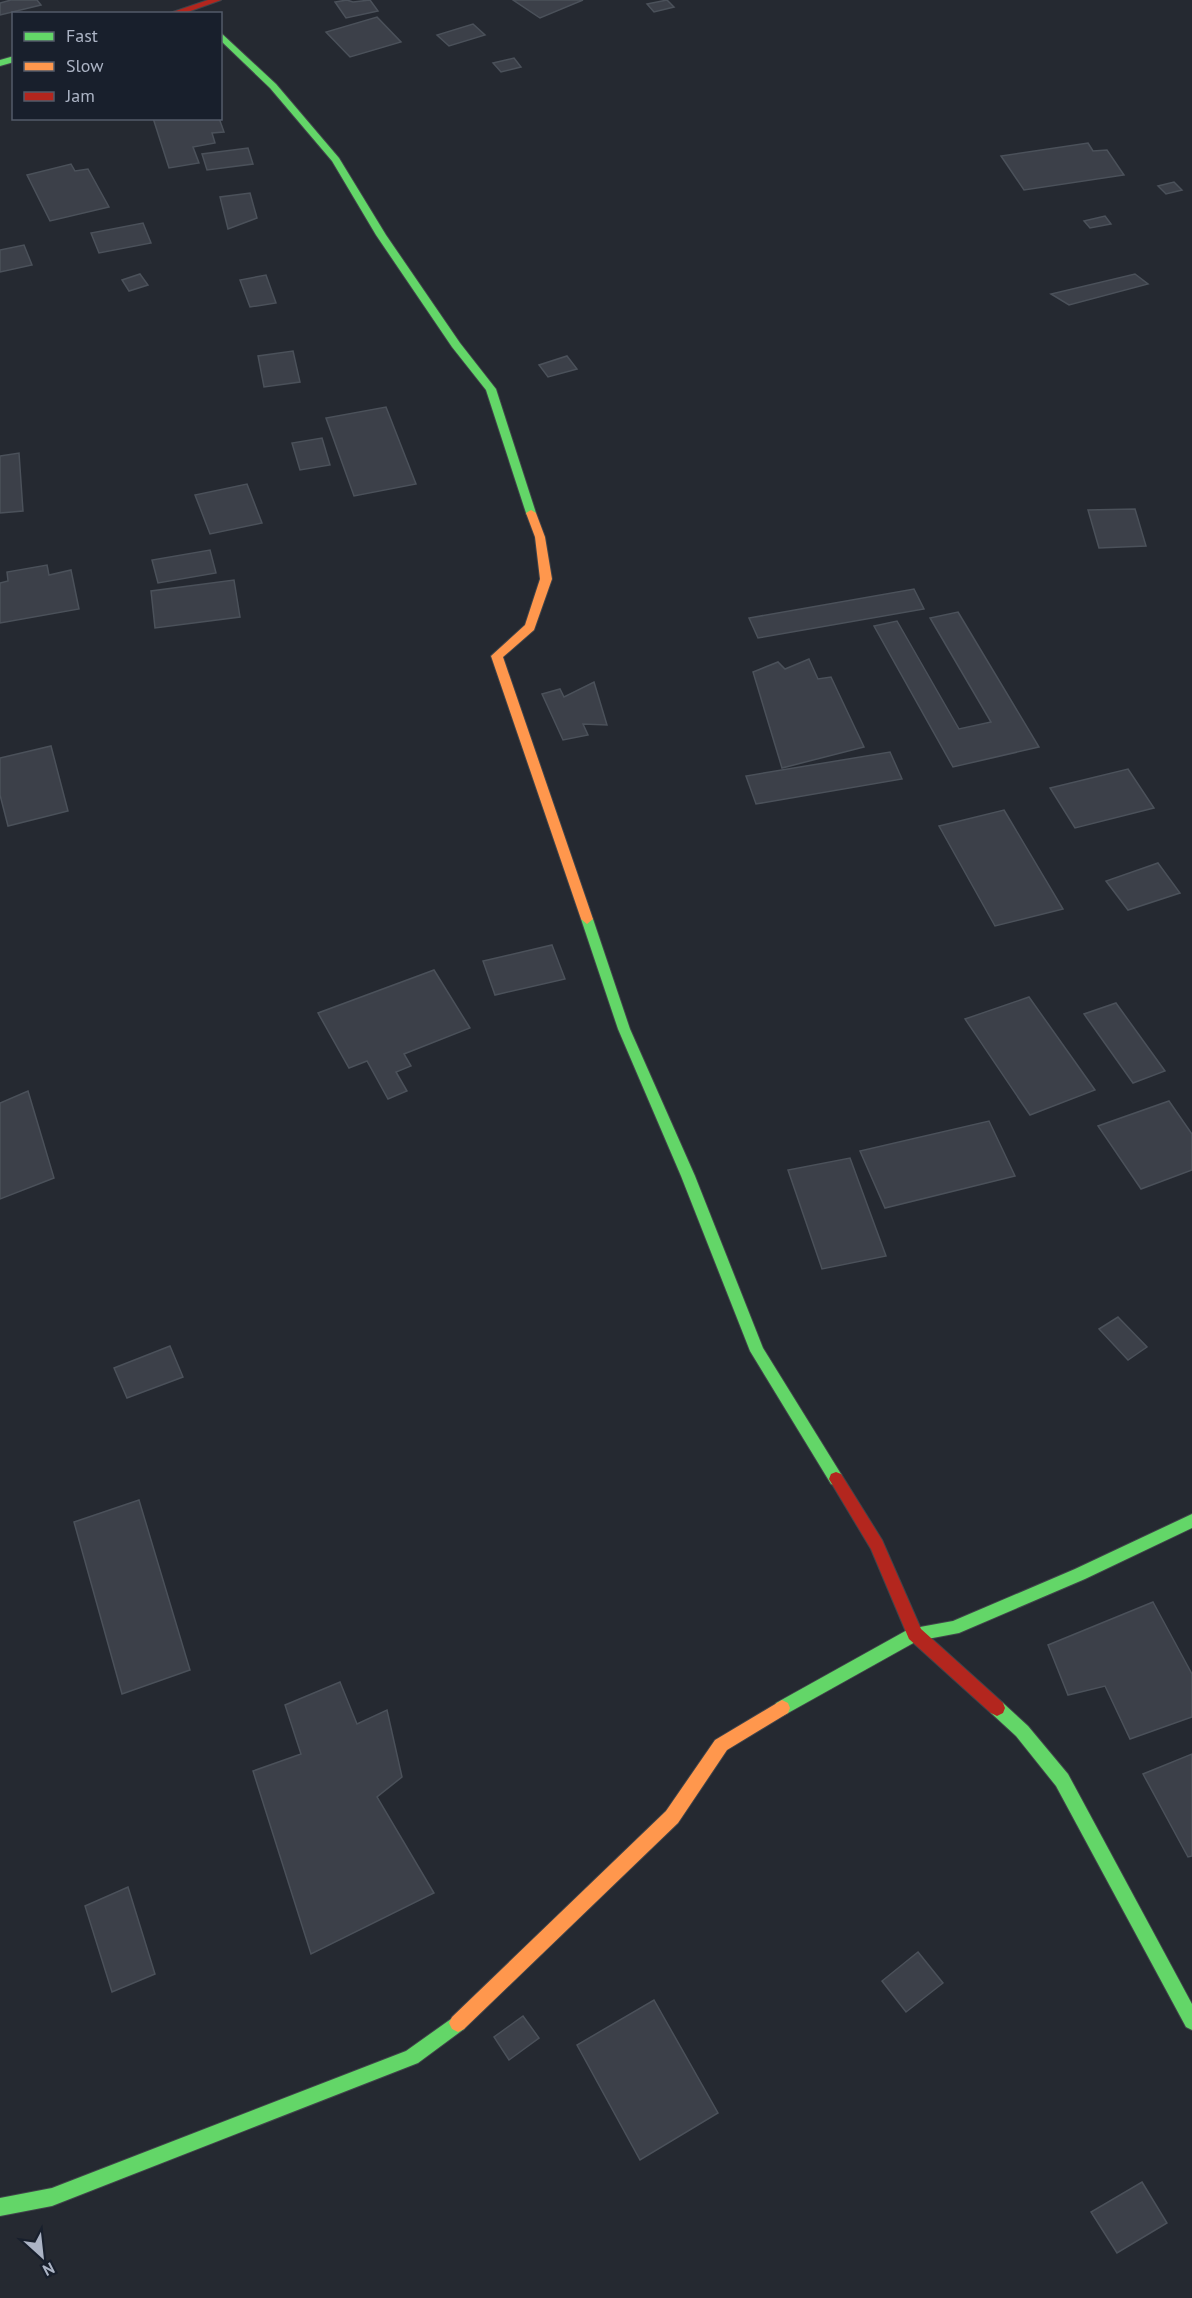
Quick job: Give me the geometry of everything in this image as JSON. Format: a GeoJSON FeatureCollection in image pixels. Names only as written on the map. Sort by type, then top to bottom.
{"type":"FeatureCollection","features":[{"type":"Feature","properties":{"kind":"street"},"geometry":{"type":"LineString","coordinates":[[178,12],[217,0]]}},
{"type":"Feature","properties":{"kind":"street"},"geometry":{"type":"LineString","coordinates":[[222,37],[273,86],[336,160],[406,272],[456,345],[490,388],[519,481],[540,537],[546,579],[530,627],[497,656],[624,1029],[688,1176],[757,1351],[877,1545],[915,1634],[1022,1731],[1062,1780],[1192,2021]]}},
{"type":"Feature","properties":{"kind":"street"},"geometry":{"type":"LineString","coordinates":[[0,2207],[52,2197],[412,2057],[461,2021],[672,1817],[721,1746],[773,1713],[915,1634],[954,1628],[1080,1574],[1192,1521]]}},
{"type":"Feature","properties":{"kind":"building"},"geometry":{"type":"Polygon","coordinates":[[[11,0],[37,0],[41,5],[0,15],[0,3],[11,0]]]}},
{"type":"Feature","properties":{"kind":"building"},"geometry":{"type":"Polygon","coordinates":[[[347,0],[353,2],[370,0],[378,11],[346,18],[335,2],[347,0]]]}},
{"type":"Feature","properties":{"kind":"building"},"geometry":{"type":"Polygon","coordinates":[[[513,0],[583,0],[540,18],[513,0]]]}},
{"type":"Feature","properties":{"kind":"building"},"geometry":{"type":"Polygon","coordinates":[[[667,0],[674,7],[654,12],[647,4],[667,0]]]}},
{"type":"Feature","properties":{"kind":"building"},"geometry":{"type":"Polygon","coordinates":[[[377,17],[401,42],[350,57],[326,32],[377,17]]]}},
{"type":"Feature","properties":{"kind":"building"},"geometry":{"type":"Polygon","coordinates":[[[473,24],[485,35],[449,46],[437,35],[473,24]]]}},
{"type":"Feature","properties":{"kind":"building"},"geometry":{"type":"Polygon","coordinates":[[[514,58],[521,67],[501,72],[493,63],[514,58]]]}},
{"type":"Feature","properties":{"kind":"building"},"geometry":{"type":"Polygon","coordinates":[[[154,120],[220,120],[224,132],[212,133],[215,143],[193,147],[199,163],[169,168],[154,120]]]}},
{"type":"Feature","properties":{"kind":"building"},"geometry":{"type":"Polygon","coordinates":[[[1088,143],[1093,151],[1107,150],[1124,175],[1024,190],[1001,156],[1088,143]]]}},
{"type":"Feature","properties":{"kind":"building"},"geometry":{"type":"Polygon","coordinates":[[[248,148],[253,164],[207,170],[202,154],[248,148]]]}},
{"type":"Feature","properties":{"kind":"building"},"geometry":{"type":"Polygon","coordinates":[[[71,164],[75,171],[88,169],[109,207],[50,221],[27,175],[71,164]]]}},
{"type":"Feature","properties":{"kind":"building"},"geometry":{"type":"Polygon","coordinates":[[[1174,182],[1182,190],[1166,194],[1158,186],[1174,182]]]}},
{"type":"Feature","properties":{"kind":"building"},"geometry":{"type":"Polygon","coordinates":[[[250,193],[257,218],[228,229],[220,197],[250,193]]]}},
{"type":"Feature","properties":{"kind":"building"},"geometry":{"type":"Polygon","coordinates":[[[1105,216],[1111,224],[1090,228],[1084,221],[1105,216]]]}},
{"type":"Feature","properties":{"kind":"building"},"geometry":{"type":"Polygon","coordinates":[[[143,223],[151,243],[99,253],[91,233],[143,223]]]}},
{"type":"Feature","properties":{"kind":"building"},"geometry":{"type":"Polygon","coordinates":[[[24,245],[32,265],[0,272],[0,250],[24,245]]]}},
{"type":"Feature","properties":{"kind":"building"},"geometry":{"type":"Polygon","coordinates":[[[140,274],[148,285],[129,291],[122,280],[140,274]]]}},
{"type":"Feature","properties":{"kind":"building"},"geometry":{"type":"Polygon","coordinates":[[[1135,274],[1148,284],[1069,305],[1051,294],[1135,274]]]}},
{"type":"Feature","properties":{"kind":"building"},"geometry":{"type":"Polygon","coordinates":[[[266,275],[276,303],[250,307],[240,280],[266,275]]]}},
{"type":"Feature","properties":{"kind":"building"},"geometry":{"type":"Polygon","coordinates":[[[293,351],[300,382],[264,387],[258,356],[293,351]]]}},
{"type":"Feature","properties":{"kind":"building"},"geometry":{"type":"Polygon","coordinates":[[[567,356],[577,369],[548,377],[539,365],[567,356]]]}},
{"type":"Feature","properties":{"kind":"building"},"geometry":{"type":"Polygon","coordinates":[[[386,407],[416,484],[354,496],[326,418],[386,407]]]}},
{"type":"Feature","properties":{"kind":"building"},"geometry":{"type":"Polygon","coordinates":[[[322,438],[330,465],[300,470],[292,443],[322,438]]]}},
{"type":"Feature","properties":{"kind":"building"},"geometry":{"type":"Polygon","coordinates":[[[19,453],[23,511],[0,513],[0,456],[19,453]]]}},
{"type":"Feature","properties":{"kind":"building"},"geometry":{"type":"Polygon","coordinates":[[[247,484],[262,523],[210,534],[195,495],[247,484]]]}},
{"type":"Feature","properties":{"kind":"building"},"geometry":{"type":"Polygon","coordinates":[[[1135,509],[1146,546],[1099,548],[1088,510],[1135,509]]]}},
{"type":"Feature","properties":{"kind":"building"},"geometry":{"type":"Polygon","coordinates":[[[210,550],[216,573],[158,583],[152,560],[210,550]]]}},
{"type":"Feature","properties":{"kind":"building"},"geometry":{"type":"Polygon","coordinates":[[[47,565],[49,575],[71,570],[79,609],[0,623],[0,583],[8,581],[7,572],[47,565]]]}},
{"type":"Feature","properties":{"kind":"building"},"geometry":{"type":"Polygon","coordinates":[[[234,580],[240,617],[155,628],[151,591],[234,580]]]}},
{"type":"Feature","properties":{"kind":"building"},"geometry":{"type":"Polygon","coordinates":[[[914,589],[924,609],[758,638],[749,618],[914,589]]]}},
{"type":"Feature","properties":{"kind":"building"},"geometry":{"type":"Polygon","coordinates":[[[958,612],[1039,747],[953,767],[874,626],[897,621],[959,729],[991,722],[930,618],[958,612]]]}},
{"type":"Feature","properties":{"kind":"building"},"geometry":{"type":"Polygon","coordinates":[[[809,659],[818,679],[831,677],[864,747],[782,768],[753,672],[778,662],[785,669],[809,659]]]}},
{"type":"Feature","properties":{"kind":"building"},"geometry":{"type":"Polygon","coordinates":[[[594,682],[607,725],[583,724],[588,735],[563,740],[542,694],[560,689],[564,697],[594,682]]]}},
{"type":"Feature","properties":{"kind":"building"},"geometry":{"type":"Polygon","coordinates":[[[51,746],[68,811],[8,826],[0,795],[0,758],[51,746]]]}},
{"type":"Feature","properties":{"kind":"building"},"geometry":{"type":"Polygon","coordinates":[[[890,752],[902,779],[756,804],[746,776],[890,752]]]}},
{"type":"Feature","properties":{"kind":"building"},"geometry":{"type":"Polygon","coordinates":[[[1128,769],[1154,808],[1075,828],[1050,788],[1128,769]]]}},
{"type":"Feature","properties":{"kind":"building"},"geometry":{"type":"Polygon","coordinates":[[[1004,810],[1063,909],[995,926],[939,826],[1004,810]]]}},
{"type":"Feature","properties":{"kind":"building"},"geometry":{"type":"Polygon","coordinates":[[[1158,863],[1180,893],[1128,910],[1106,881],[1158,863]]]}},
{"type":"Feature","properties":{"kind":"building"},"geometry":{"type":"Polygon","coordinates":[[[552,945],[565,979],[495,995],[483,961],[552,945]]]}},
{"type":"Feature","properties":{"kind":"building"},"geometry":{"type":"Polygon","coordinates":[[[434,970],[470,1028],[404,1054],[411,1066],[396,1072],[407,1091],[388,1099],[367,1061],[349,1068],[318,1013],[434,970]]]}},
{"type":"Feature","properties":{"kind":"building"},"geometry":{"type":"Polygon","coordinates":[[[1029,997],[1095,1090],[1030,1115],[965,1019],[1029,997]]]}},
{"type":"Feature","properties":{"kind":"building"},"geometry":{"type":"Polygon","coordinates":[[[1116,1003],[1165,1071],[1133,1083],[1084,1014],[1116,1003]]]}},
{"type":"Feature","properties":{"kind":"building"},"geometry":{"type":"Polygon","coordinates":[[[28,1091],[54,1178],[0,1199],[0,1103],[28,1091]]]}},
{"type":"Feature","properties":{"kind":"building"},"geometry":{"type":"Polygon","coordinates":[[[1169,1101],[1192,1134],[1192,1170],[1141,1189],[1098,1126],[1169,1101]]]}},
{"type":"Feature","properties":{"kind":"building"},"geometry":{"type":"Polygon","coordinates":[[[989,1121],[1015,1176],[885,1208],[860,1151],[989,1121]]]}},
{"type":"Feature","properties":{"kind":"building"},"geometry":{"type":"Polygon","coordinates":[[[850,1158],[886,1256],[822,1269],[788,1170],[850,1158]]]}},
{"type":"Feature","properties":{"kind":"building"},"geometry":{"type":"Polygon","coordinates":[[[1118,1317],[1147,1347],[1128,1360],[1099,1329],[1118,1317]]]}},
{"type":"Feature","properties":{"kind":"building"},"geometry":{"type":"Polygon","coordinates":[[[170,1346],[183,1377],[127,1398],[114,1368],[170,1346]]]}},
{"type":"Feature","properties":{"kind":"building"},"geometry":{"type":"Polygon","coordinates":[[[139,1500],[190,1670],[122,1694],[74,1522],[139,1500]]]}},
{"type":"Feature","properties":{"kind":"building"},"geometry":{"type":"Polygon","coordinates":[[[1153,1602],[1192,1674],[1192,1717],[1130,1739],[1105,1686],[1068,1695],[1048,1645],[1153,1602]]]}},
{"type":"Feature","properties":{"kind":"building"},"geometry":{"type":"Polygon","coordinates":[[[340,1682],[357,1724],[387,1710],[402,1777],[377,1797],[434,1893],[311,1954],[253,1771],[301,1754],[285,1705],[340,1682]]]}},
{"type":"Feature","properties":{"kind":"building"},"geometry":{"type":"Polygon","coordinates":[[[1192,1754],[1192,1856],[1188,1857],[1143,1774],[1192,1754]]]}},
{"type":"Feature","properties":{"kind":"building"},"geometry":{"type":"Polygon","coordinates":[[[128,1887],[155,1974],[112,1992],[85,1906],[128,1887]]]}},
{"type":"Feature","properties":{"kind":"building"},"geometry":{"type":"Polygon","coordinates":[[[918,1952],[943,1983],[906,2012],[882,1981],[918,1952]]]}},
{"type":"Feature","properties":{"kind":"building"},"geometry":{"type":"Polygon","coordinates":[[[654,2000],[718,2113],[640,2160],[577,2045],[654,2000]]]}},
{"type":"Feature","properties":{"kind":"building"},"geometry":{"type":"Polygon","coordinates":[[[523,2016],[539,2038],[509,2060],[494,2037],[523,2016]]]}},
{"type":"Feature","properties":{"kind":"building"},"geometry":{"type":"Polygon","coordinates":[[[1142,2182],[1167,2223],[1117,2253],[1091,2212],[1142,2182]]]}},
{"type":"Feature","properties":{"kind":"traffic: fast"},"geometry":{"type":"LineString","coordinates":[[222,37],[273,86],[336,160],[381,235],[456,345],[491,389],[531,513]]}},
{"type":"Feature","properties":{"kind":"traffic: fast"},"geometry":{"type":"LineString","coordinates":[[0,63],[12,60]]}},
{"type":"Feature","properties":{"kind":"traffic: fast"},"geometry":{"type":"LineString","coordinates":[[587,919],[624,1029],[688,1176],[757,1351],[836,1479]]}},
{"type":"Feature","properties":{"kind":"traffic: fast"},"geometry":{"type":"LineString","coordinates":[[782,1708],[915,1634],[954,1628],[1080,1574],[1192,1521]]}},
{"type":"Feature","properties":{"kind":"traffic: fast"},"geometry":{"type":"LineString","coordinates":[[997,1708],[1022,1731],[1062,1780],[1192,2021]]}},
{"type":"Feature","properties":{"kind":"traffic: fast"},"geometry":{"type":"LineString","coordinates":[[0,2207],[52,2197],[412,2057],[458,2023]]}},
{"type":"Feature","properties":{"kind":"traffic: slow"},"geometry":{"type":"LineString","coordinates":[[531,513],[540,537],[546,579],[530,627],[497,656],[587,919]]}},
{"type":"Feature","properties":{"kind":"traffic: slow"},"geometry":{"type":"LineString","coordinates":[[458,2023],[672,1817],[721,1745],[782,1708]]}},
{"type":"Feature","properties":{"kind":"traffic: jam"},"geometry":{"type":"LineString","coordinates":[[178,12],[217,0]]}},
{"type":"Feature","properties":{"kind":"traffic: jam"},"geometry":{"type":"LineString","coordinates":[[836,1479],[877,1545],[915,1634],[997,1708]]}}]}
